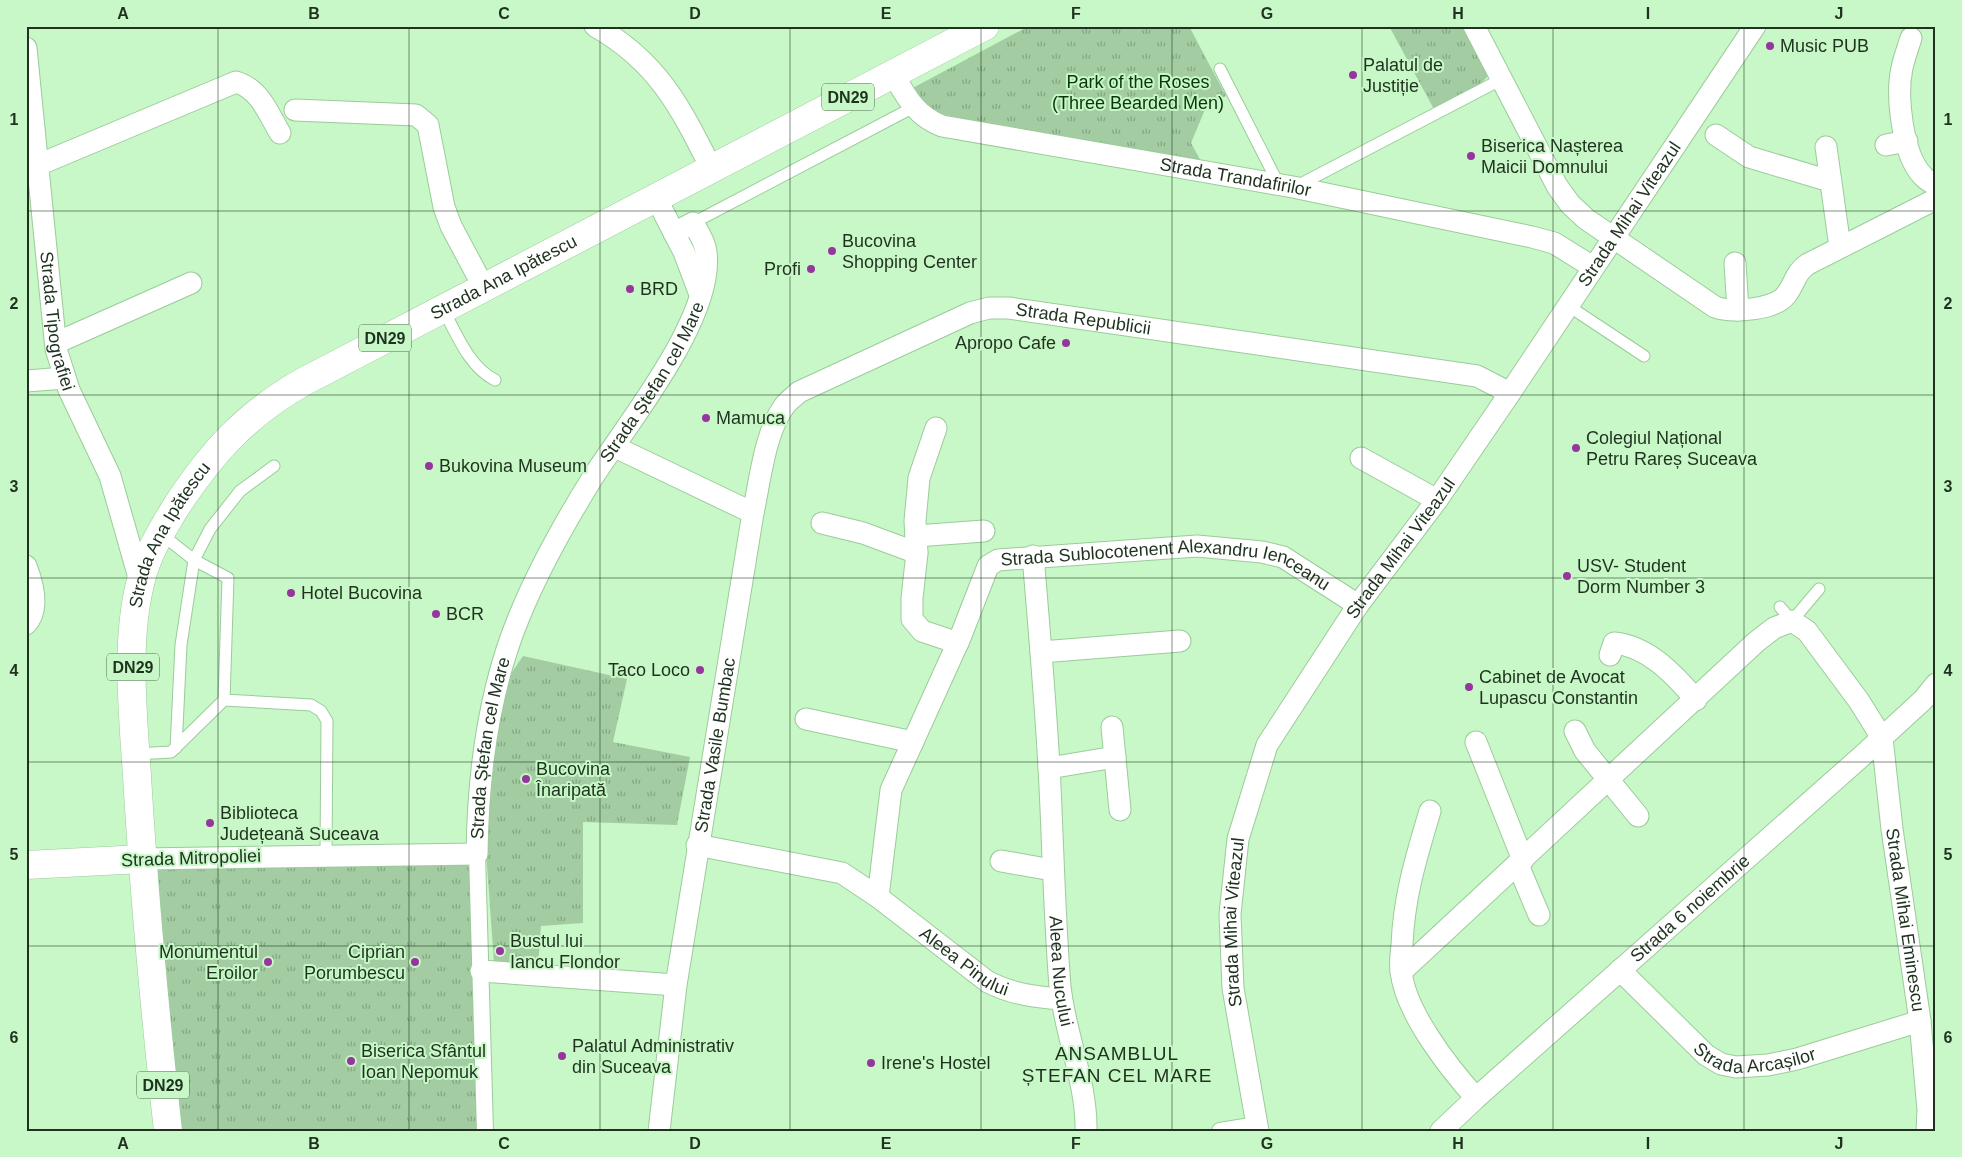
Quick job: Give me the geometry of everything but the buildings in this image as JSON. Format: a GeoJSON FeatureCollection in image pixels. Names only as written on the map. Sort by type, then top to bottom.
{"type":"FeatureCollection","features":[{"type":"Feature","properties":{"kind":"main road","name":"DN29"},"geometry":{"type":"LineString","coordinates":[[655,196],[985,26]]}},
{"type":"Feature","properties":{"kind":"main road","name":"Strada Ana Ipătescu"},"geometry":{"type":"LineString","coordinates":[[168,1131],[142,859],[133,672],[134,626],[140,581],[160,533],[195,478],[218,449],[243,423],[265,405],[303,382],[655,196]]}},
{"type":"Feature","properties":{"kind":"main road","name":"Strada Mitropoliei"},"geometry":{"type":"LineString","coordinates":[[26,865],[142,859]]}},
{"type":"Feature","properties":{"kind":"street"},"geometry":{"type":"LineString","coordinates":[[595,26],[628,47],[646,63],[669,93],[711,168]]}},
{"type":"Feature","properties":{"kind":"street"},"geometry":{"type":"LineString","coordinates":[[1474,26],[1557,186],[1570,204],[1612,238],[1704,301],[1724,310],[1764,306],[1785,298],[1799,270],[1840,247],[1936,199]]}},
{"type":"Feature","properties":{"kind":"street","name":"Strada Mihai Viteazul"},"geometry":{"type":"LineString","coordinates":[[1258,1128],[1245,1065],[1230,960],[1230,914],[1238,840],[1267,745],[1358,605],[1437,500],[1510,393],[1755,26]]}},
{"type":"Feature","properties":{"kind":"street"},"geometry":{"type":"LineString","coordinates":[[1911,38],[1902,69],[1896,143],[1912,158],[1922,176],[1936,185]]}},
{"type":"Feature","properties":{"kind":"street","name":"Strada Tipografiei"},"geometry":{"type":"LineString","coordinates":[[26,48],[38,164],[34,198],[56,343],[65,378],[110,476],[140,581]]}},
{"type":"Feature","properties":{"kind":"street","name":"Strada Trandafirilor"},"geometry":{"type":"LineString","coordinates":[[893,74],[914,107],[927,120],[942,126],[1286,186],[1532,236],[1554,243],[1593,267]]}},
{"type":"Feature","properties":{"kind":"street"},"geometry":{"type":"LineString","coordinates":[[38,164],[236,82],[248,86],[257,95],[280,133]]}},
{"type":"Feature","properties":{"kind":"street"},"geometry":{"type":"LineString","coordinates":[[295,110],[416,115],[428,124],[444,207],[451,226],[483,286]]}},
{"type":"Feature","properties":{"kind":"street"},"geometry":{"type":"LineString","coordinates":[[1716,135],[1749,157],[1823,179],[1830,178]]}},
{"type":"Feature","properties":{"kind":"street"},"geometry":{"type":"LineString","coordinates":[[1826,147],[1840,247]]}},
{"type":"Feature","properties":{"kind":"street","name":"Strada Ștefan cel Mare"},"geometry":{"type":"LineString","coordinates":[[485,1131],[477,854],[478,806],[491,703],[518,620],[538,572],[594,476],[651,394],[678,348],[700,295],[692,271],[655,196]]}},
{"type":"Feature","properties":{"kind":"street"},"geometry":{"type":"LineString","coordinates":[[674,233],[693,223],[705,248],[705,271],[700,295]]}},
{"type":"Feature","properties":{"kind":"street"},"geometry":{"type":"LineString","coordinates":[[1735,263],[1738,310]]}},
{"type":"Feature","properties":{"kind":"street"},"geometry":{"type":"LineString","coordinates":[[56,343],[191,283]]}},
{"type":"Feature","properties":{"kind":"street","name":"Strada Republicii"},"geometry":{"type":"LineString","coordinates":[[753,513],[763,461],[777,418],[786,404],[800,392],[970,313],[989,308],[1008,308],[1477,376],[1510,393]]}},
{"type":"Feature","properties":{"kind":"street"},"geometry":{"type":"LineString","coordinates":[[26,381],[65,378]]}},
{"type":"Feature","properties":{"kind":"street"},"geometry":{"type":"LineString","coordinates":[[936,428],[919,478],[915,521],[917,544],[912,619],[922,631],[958,643]]}},
{"type":"Feature","properties":{"kind":"street"},"geometry":{"type":"LineString","coordinates":[[615,447],[753,513]]}},
{"type":"Feature","properties":{"kind":"street"},"geometry":{"type":"LineString","coordinates":[[1361,458],[1437,500]]}},
{"type":"Feature","properties":{"kind":"street","name":"Strada Vasile Bumbac"},"geometry":{"type":"LineString","coordinates":[[659,1131],[676,985],[697,844],[753,513]]}},
{"type":"Feature","properties":{"kind":"street"},"geometry":{"type":"LineString","coordinates":[[822,523],[917,544],[984,532]]}},
{"type":"Feature","properties":{"kind":"street","name":"Strada Sublocotenent Alexandru Ienceanu"},"geometry":{"type":"LineString","coordinates":[[878,897],[891,790],[958,643],[988,566],[998,560],[1033,556],[1197,546],[1262,552],[1283,557],[1358,605]]}},
{"type":"Feature","properties":{"kind":"street","name":"Aleea Nucului"},"geometry":{"type":"LineString","coordinates":[[1033,556],[1049,768],[1052,870],[1062,999],[1070,1044],[1083,1095],[1086,1131]]}},
{"type":"Feature","properties":{"kind":"street"},"geometry":{"type":"LineString","coordinates":[[26,566],[33,592],[34,609],[32,617],[26,624]]}},
{"type":"Feature","properties":{"kind":"street"},"geometry":{"type":"LineString","coordinates":[[1400,972],[1592,796],[1608,777],[1696,700],[1756,642],[1774,628],[1786,614],[1807,631],[1859,701],[1882,738]]}},
{"type":"Feature","properties":{"kind":"street"},"geometry":{"type":"LineString","coordinates":[[1041,652],[1180,641]]}},
{"type":"Feature","properties":{"kind":"street"},"geometry":{"type":"LineString","coordinates":[[1610,655],[1614,643],[1630,646],[1647,654],[1682,683],[1696,700]]}},
{"type":"Feature","properties":{"kind":"street","name":"Strada 6 noiembrie"},"geometry":{"type":"LineString","coordinates":[[1444,1129],[1476,1098],[1882,738],[1923,700],[1936,684]]}},
{"type":"Feature","properties":{"kind":"street"},"geometry":{"type":"LineString","coordinates":[[806,719],[913,742]]}},
{"type":"Feature","properties":{"kind":"street"},"geometry":{"type":"LineString","coordinates":[[1112,727],[1120,810]]}},
{"type":"Feature","properties":{"kind":"street"},"geometry":{"type":"LineString","coordinates":[[1574,731],[1585,751],[1638,816]]}},
{"type":"Feature","properties":{"kind":"street","name":"Strada Mihai Eminescu"},"geometry":{"type":"LineString","coordinates":[[1882,738],[1892,829],[1920,1021],[1930,1116]]}},
{"type":"Feature","properties":{"kind":"street"},"geometry":{"type":"LineString","coordinates":[[1476,742],[1539,915]]}},
{"type":"Feature","properties":{"kind":"street"},"geometry":{"type":"LineString","coordinates":[[1049,768],[1115,756]]}},
{"type":"Feature","properties":{"kind":"street"},"geometry":{"type":"LineString","coordinates":[[1430,811],[1410,874],[1403,918],[1400,972],[1411,1004],[1435,1046],[1476,1098]]}},
{"type":"Feature","properties":{"kind":"street","name":"Aleea Pinului"},"geometry":{"type":"LineString","coordinates":[[697,844],[842,873],[878,897],[988,982],[1007,991],[1026,996],[1062,999]]}},
{"type":"Feature","properties":{"kind":"street","name":"Strada Mitropoliei"},"geometry":{"type":"LineString","coordinates":[[142,859],[477,854]]}},
{"type":"Feature","properties":{"kind":"street"},"geometry":{"type":"LineString","coordinates":[[1001,861],[1052,870]]}},
{"type":"Feature","properties":{"kind":"street","name":"Strada Arcașilor"},"geometry":{"type":"LineString","coordinates":[[1620,970],[1706,1055],[1720,1064],[1736,1067],[1797,1059],[1920,1021]]}},
{"type":"Feature","properties":{"kind":"street"},"geometry":{"type":"LineString","coordinates":[[481,972],[676,985]]}},
{"type":"Feature","properties":{"kind":"street"},"geometry":{"type":"LineString","coordinates":[[1220,1131],[1258,1128]]}},
{"type":"Feature","properties":{"kind":"lane"},"geometry":{"type":"LineString","coordinates":[[1220,69],[1286,186],[1502,79]]}},
{"type":"Feature","properties":{"kind":"lane"},"geometry":{"type":"LineString","coordinates":[[693,223],[914,107]]}},
{"type":"Feature","properties":{"kind":"lane"},"geometry":{"type":"LineString","coordinates":[[1567,305],[1644,356]]}},
{"type":"Feature","properties":{"kind":"lane"},"geometry":{"type":"LineString","coordinates":[[442,308],[472,360],[486,376],[495,380]]}},
{"type":"Feature","properties":{"kind":"lane"},"geometry":{"type":"LineString","coordinates":[[176,748],[181,644],[194,560],[210,529],[240,491],[274,466]]}},
{"type":"Feature","properties":{"kind":"lane"},"geometry":{"type":"LineString","coordinates":[[136,754],[170,752],[224,700],[228,578],[194,560],[160,533]]}},
{"type":"Feature","properties":{"kind":"lane"},"geometry":{"type":"LineString","coordinates":[[1786,614],[1819,589]]}},
{"type":"Feature","properties":{"kind":"lane"},"geometry":{"type":"LineString","coordinates":[[224,700],[311,705],[321,711],[327,721],[326,855]]}},
{"type":"Feature","properties":{"kind":"green space","name":"Park of the Roses (Three Bearded Men)"},"geometry":{"type":"Polygon","coordinates":[[[1029,26],[1189,26],[1226,96],[1206,107],[1191,143],[1207,172],[942,126],[909,90],[1029,26]]]}},
{"type":"Feature","properties":{"kind":"green space"},"geometry":{"type":"Polygon","coordinates":[[[1389,26],[1473,26],[1495,68],[1470,96],[1436,113],[1389,26]]]}},
{"type":"Feature","properties":{"kind":"green space"},"geometry":{"type":"Polygon","coordinates":[[[523,656],[627,679],[613,742],[690,757],[677,825],[583,822],[583,923],[541,926],[538,966],[494,963],[481,781],[491,703],[523,656]]]}},
{"type":"Feature","properties":{"kind":"green space"},"geometry":{"type":"Polygon","coordinates":[[[477,854],[489,1131],[168,1131],[142,859],[477,854]]]}},
{"type":"Feature","properties":{"kind":"place","name":"Music PUB"},"geometry":{"type":"Point","coordinates":[1770,46]}},
{"type":"Feature","properties":{"kind":"place","name":"Palatul de Justiție"},"geometry":{"type":"Point","coordinates":[1353,75]}},
{"type":"Feature","properties":{"kind":"place","name":"Biserica Nașterea Maicii Domnului"},"geometry":{"type":"Point","coordinates":[1471,156]}},
{"type":"Feature","properties":{"kind":"place","name":"Bucovina Shopping Center"},"geometry":{"type":"Point","coordinates":[832,251]}},
{"type":"Feature","properties":{"kind":"place","name":"Profi"},"geometry":{"type":"Point","coordinates":[811,269]}},
{"type":"Feature","properties":{"kind":"place","name":"BRD"},"geometry":{"type":"Point","coordinates":[630,289]}},
{"type":"Feature","properties":{"kind":"place","name":"Apropo Cafe"},"geometry":{"type":"Point","coordinates":[1066,343]}},
{"type":"Feature","properties":{"kind":"place","name":"Mamuca"},"geometry":{"type":"Point","coordinates":[706,418]}},
{"type":"Feature","properties":{"kind":"place","name":"Colegiul Național Petru Rareș Suceava"},"geometry":{"type":"Point","coordinates":[1576,448]}},
{"type":"Feature","properties":{"kind":"place","name":"Bukovina Museum"},"geometry":{"type":"Point","coordinates":[429,466]}},
{"type":"Feature","properties":{"kind":"place","name":"USV- Student Dorm Number 3"},"geometry":{"type":"Point","coordinates":[1567,576]}},
{"type":"Feature","properties":{"kind":"place","name":"Hotel Bucovina"},"geometry":{"type":"Point","coordinates":[291,593]}},
{"type":"Feature","properties":{"kind":"place","name":"BCR"},"geometry":{"type":"Point","coordinates":[436,614]}},
{"type":"Feature","properties":{"kind":"place","name":"Taco Loco"},"geometry":{"type":"Point","coordinates":[700,670]}},
{"type":"Feature","properties":{"kind":"place","name":"Cabinet de Avocat Lupascu Constantin"},"geometry":{"type":"Point","coordinates":[1469,687]}},
{"type":"Feature","properties":{"kind":"place","name":"Bucovina Înaripată"},"geometry":{"type":"Point","coordinates":[526,779]}},
{"type":"Feature","properties":{"kind":"place","name":"Biblioteca Județeană Suceava"},"geometry":{"type":"Point","coordinates":[210,823]}},
{"type":"Feature","properties":{"kind":"place","name":"Bustul lui Iancu Flondor"},"geometry":{"type":"Point","coordinates":[500,951]}},
{"type":"Feature","properties":{"kind":"place","name":"Monumentul Eroilor"},"geometry":{"type":"Point","coordinates":[268,962]}},
{"type":"Feature","properties":{"kind":"place","name":"Ciprian Porumbescu"},"geometry":{"type":"Point","coordinates":[415,962]}},
{"type":"Feature","properties":{"kind":"place","name":"Palatul Administrativ din Suceava"},"geometry":{"type":"Point","coordinates":[562,1056]}},
{"type":"Feature","properties":{"kind":"place","name":"Biserica Sfântul Ioan Nepomuk"},"geometry":{"type":"Point","coordinates":[351,1061]}},
{"type":"Feature","properties":{"kind":"place","name":"Irene's Hostel"},"geometry":{"type":"Point","coordinates":[871,1063]}},
{"type":"Feature","properties":{"kind":"district","name":"ANSAMBLUL ȘTEFAN CEL MARE"},"geometry":{"type":"Point","coordinates":[1117,1064]}}]}
